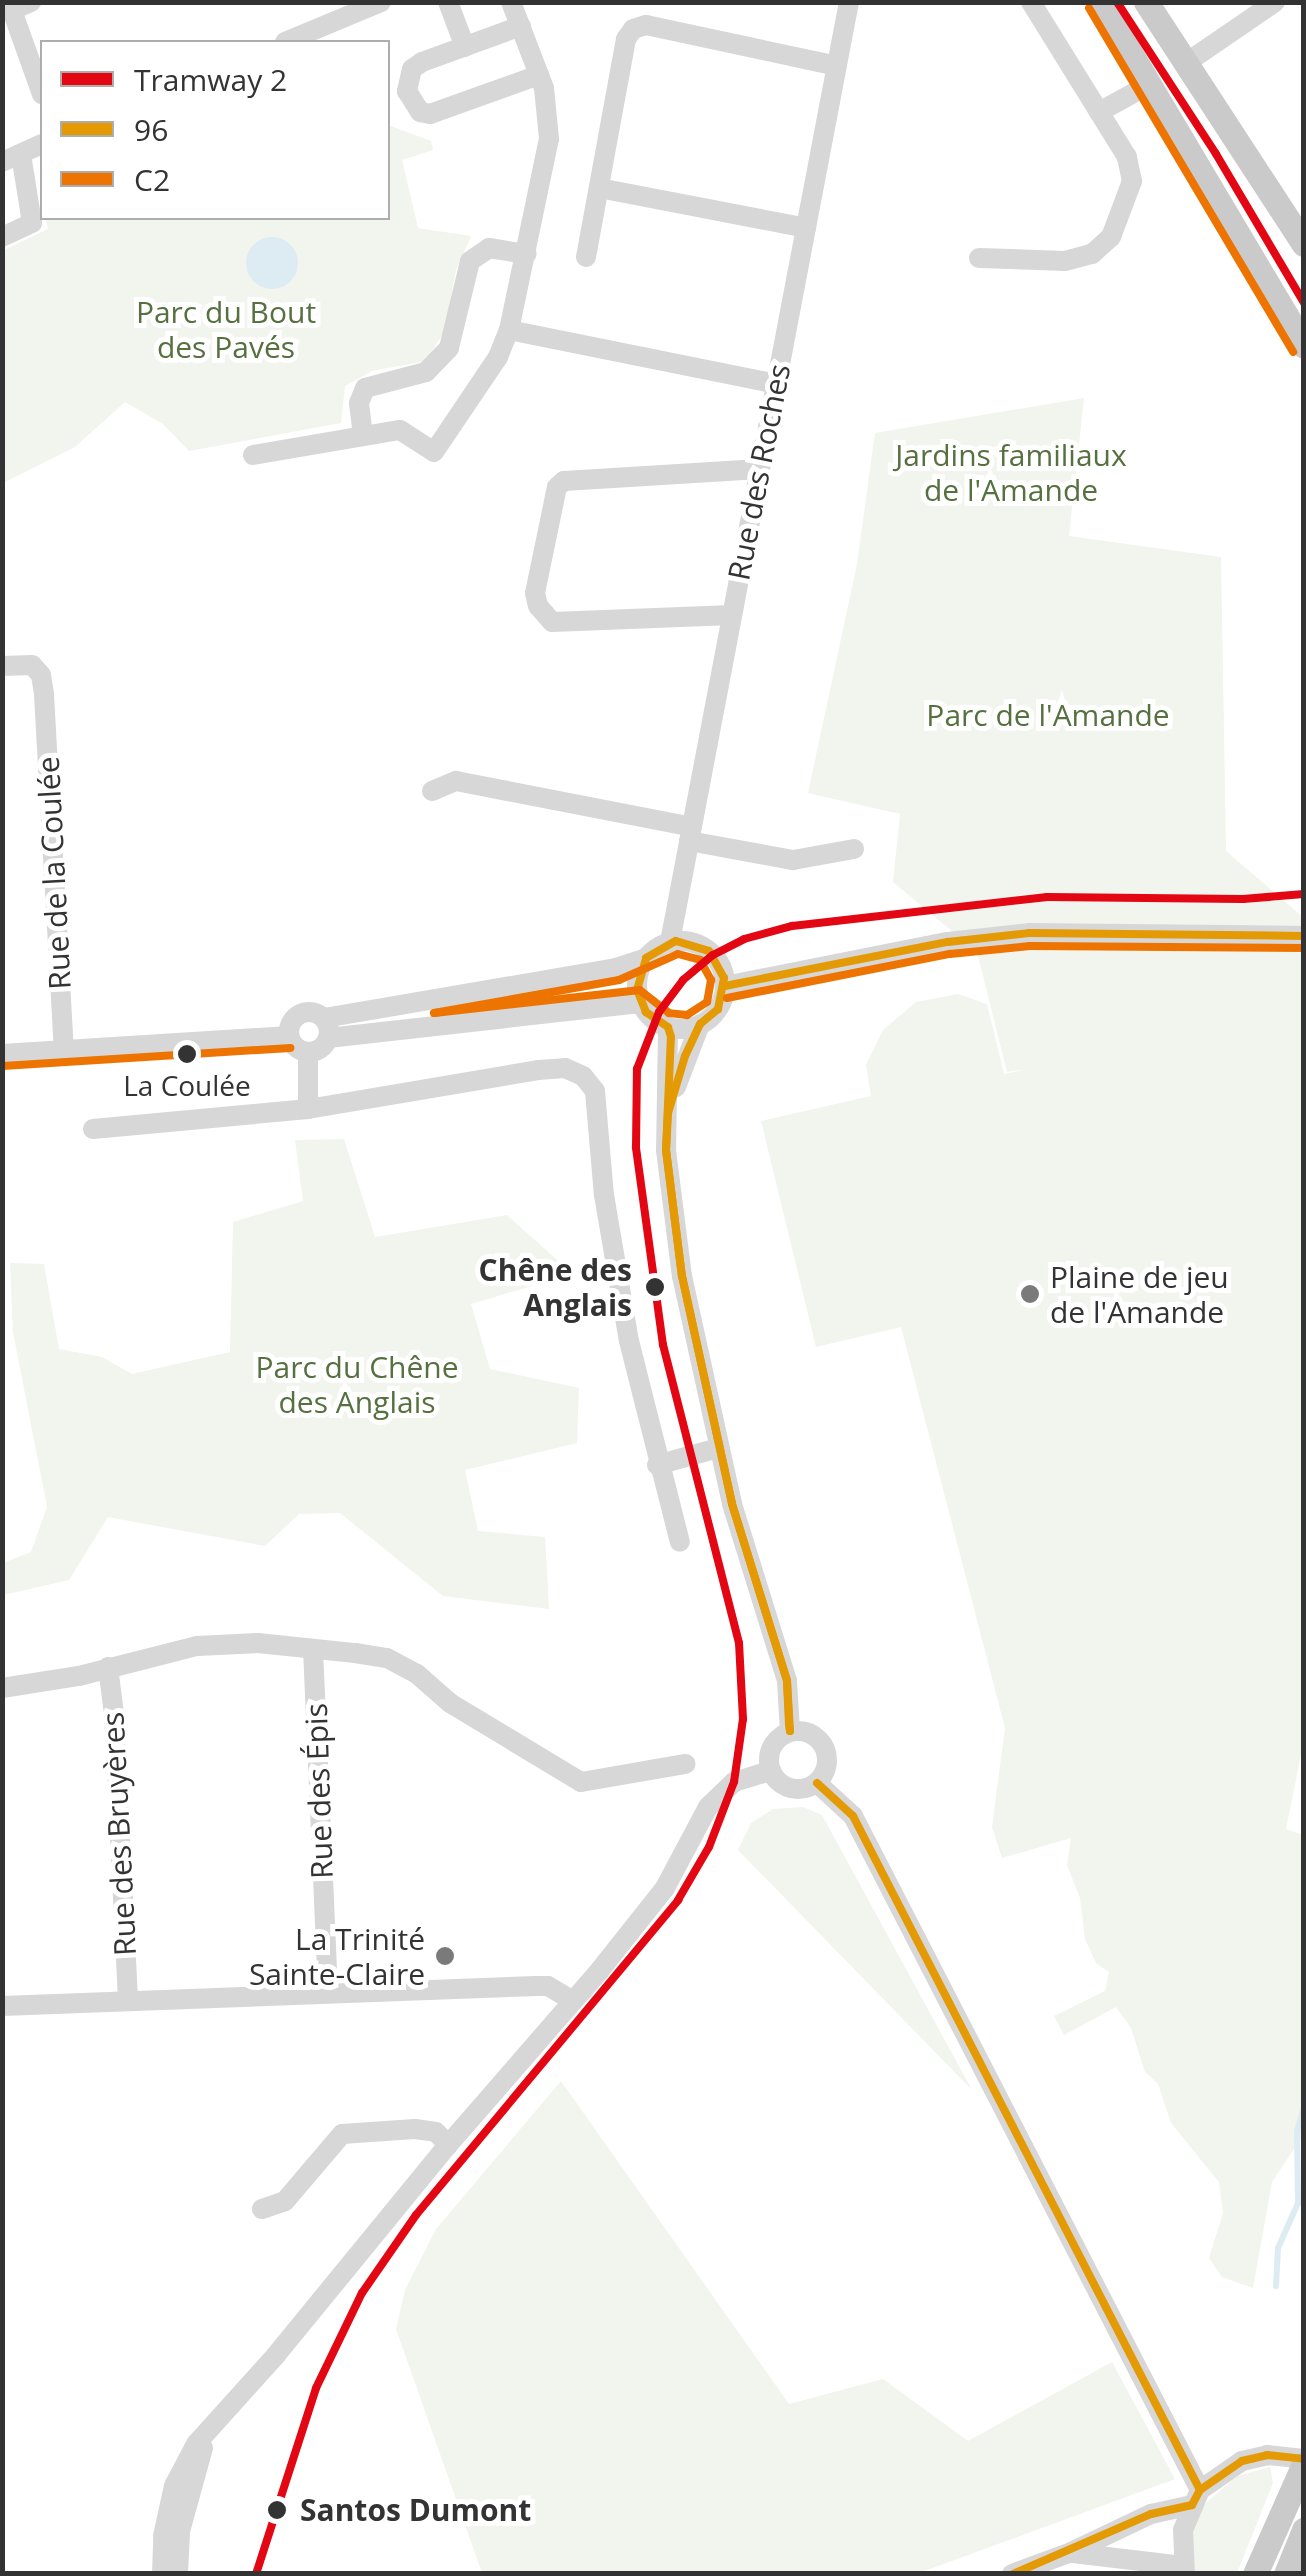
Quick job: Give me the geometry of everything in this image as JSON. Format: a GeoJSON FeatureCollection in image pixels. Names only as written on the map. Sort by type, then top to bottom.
{"type":"FeatureCollection","features":[{"type":"Feature","properties":{"kind":"main road"},"geometry":{"type":"LineString","coordinates":[[1100,2],[1304,346]]}},
{"type":"Feature","properties":{"kind":"main road"},"geometry":{"type":"LineString","coordinates":[[1146,2],[1304,244]]}},
{"type":"Feature","properties":{"kind":"main road"},"geometry":{"type":"LineString","coordinates":[[1256,2574],[1304,2462]]}},
{"type":"Feature","properties":{"kind":"main road"},"geometry":{"type":"LineString","coordinates":[[1286,2574],[1304,2530]]}},
{"type":"Feature","properties":{"kind":"street"},"geometry":{"type":"LineString","coordinates":[[289,40],[380,2]]}},
{"type":"Feature","properties":{"kind":"street"},"geometry":{"type":"LineString","coordinates":[[448,2],[466,46]]}},
{"type":"Feature","properties":{"kind":"street"},"geometry":{"type":"LineString","coordinates":[[253,455],[400,430],[434,452],[498,357],[509,330],[550,139],[550,111],[511,2]]}},
{"type":"Feature","properties":{"kind":"street","name":"Rue des Roches"},"geometry":{"type":"LineString","coordinates":[[670,942],[849,2]]}},
{"type":"Feature","properties":{"kind":"street"},"geometry":{"type":"LineString","coordinates":[[979,258],[1066,261],[1092,254],[1111,237],[1132,181],[1127,157],[1030,2]]}},
{"type":"Feature","properties":{"kind":"street"},"geometry":{"type":"LineString","coordinates":[[1186,63],[1274,2]]}},
{"type":"Feature","properties":{"kind":"street"},"geometry":{"type":"LineString","coordinates":[[18,5],[40,87]]}},
{"type":"Feature","properties":{"kind":"street"},"geometry":{"type":"LineString","coordinates":[[521,26],[412,69],[407,91],[420,112],[438,112],[539,75]]}},
{"type":"Feature","properties":{"kind":"street"},"geometry":{"type":"LineString","coordinates":[[586,257],[626,39],[633,29],[646,26],[837,66]]}},
{"type":"Feature","properties":{"kind":"street"},"geometry":{"type":"LineString","coordinates":[[1099,112],[1150,84]]}},
{"type":"Feature","properties":{"kind":"street"},"geometry":{"type":"LineString","coordinates":[[2,237],[32,223],[12,158],[40,145]]}},
{"type":"Feature","properties":{"kind":"street"},"geometry":{"type":"LineString","coordinates":[[599,188],[806,228]]}},
{"type":"Feature","properties":{"kind":"street"},"geometry":{"type":"LineString","coordinates":[[364,436],[359,403],[365,388],[426,372],[449,348],[470,261],[490,248],[527,254]]}},
{"type":"Feature","properties":{"kind":"street"},"geometry":{"type":"LineString","coordinates":[[509,330],[776,384]]}},
{"type":"Feature","properties":{"kind":"street"},"geometry":{"type":"LineString","coordinates":[[732,615],[552,622],[544,617],[535,593],[557,487],[564,481],[760,470]]}},
{"type":"Feature","properties":{"kind":"street","name":"Rue de la Coulée"},"geometry":{"type":"LineString","coordinates":[[2,666],[32,665],[41,674],[64,1051]]}},
{"type":"Feature","properties":{"kind":"street"},"geometry":{"type":"LineString","coordinates":[[432,791],[456,781],[794,860],[854,849]]}},
{"type":"Feature","properties":{"kind":"street"},"geometry":{"type":"LineString","coordinates":[[724,986],[948,942],[1029,934],[1304,936]]}},
{"type":"Feature","properties":{"kind":"street"},"geometry":{"type":"LineString","coordinates":[[326,1028],[616,968],[646,958],[670,942],[694,943],[709,951],[722,971],[724,986],[718,1008],[700,1024],[685,1056],[668,1113]]}},
{"type":"Feature","properties":{"kind":"street"},"geometry":{"type":"LineString","coordinates":[[646,958],[638,976],[640,1003],[650,1016],[668,1028],[700,1024]]}},
{"type":"Feature","properties":{"kind":"street"},"geometry":{"type":"LineString","coordinates":[[326,1028],[640,1003]]}},
{"type":"Feature","properties":{"kind":"street"},"geometry":{"type":"LineString","coordinates":[[314,1012],[326,1028],[318,1050],[308,1052],[296,1047],[289,1036],[291,1023],[300,1014],[314,1012]]}},
{"type":"Feature","properties":{"kind":"street"},"geometry":{"type":"LineString","coordinates":[[668,1028],[666,1150],[682,1276],[718,1448],[787,1681],[790,1731]]}},
{"type":"Feature","properties":{"kind":"street"},"geometry":{"type":"LineString","coordinates":[[2,1054],[289,1036]]}},
{"type":"Feature","properties":{"kind":"street"},"geometry":{"type":"LineString","coordinates":[[308,1052],[308,1110]]}},
{"type":"Feature","properties":{"kind":"street"},"geometry":{"type":"LineString","coordinates":[[92,1129],[308,1110],[538,1070],[565,1068],[583,1076],[595,1091],[612,1248],[658,1464],[680,1542]]}},
{"type":"Feature","properties":{"kind":"street"},"geometry":{"type":"LineString","coordinates":[[658,1464],[718,1448]]}},
{"type":"Feature","properties":{"kind":"street"},"geometry":{"type":"LineString","coordinates":[[2,1688],[108,1667],[173,1648],[258,1642],[387,1658],[416,1674],[450,1703],[582,1782],[685,1764]]}},
{"type":"Feature","properties":{"kind":"street","name":"Rue des Épis"},"geometry":{"type":"LineString","coordinates":[[313,1650],[328,1992]]}},
{"type":"Feature","properties":{"kind":"street","name":"Rue des Bruyères"},"geometry":{"type":"LineString","coordinates":[[108,1667],[114,1714],[128,2001]]}},
{"type":"Feature","properties":{"kind":"street"},"geometry":{"type":"LineString","coordinates":[[790,1731],[808,1732],[822,1743],[827,1765],[817,1782],[791,1788],[771,1771],[771,1749],[790,1731]]}},
{"type":"Feature","properties":{"kind":"street"},"geometry":{"type":"LineString","coordinates":[[162,2574],[162,2536],[176,2480],[211,2428],[665,1888],[708,1807],[734,1782],[771,1771]]}},
{"type":"Feature","properties":{"kind":"street"},"geometry":{"type":"LineString","coordinates":[[817,1782],[852,1816],[1196,2497],[1183,2530],[1184,2570],[1071,2552]]}},
{"type":"Feature","properties":{"kind":"street"},"geometry":{"type":"LineString","coordinates":[[2,2006],[548,1986],[572,2002]]}},
{"type":"Feature","properties":{"kind":"street"},"geometry":{"type":"LineString","coordinates":[[262,2210],[285,2201],[342,2134],[415,2129],[436,2132],[448,2145]]}},
{"type":"Feature","properties":{"kind":"street"},"geometry":{"type":"LineString","coordinates":[[178,2574],[187,2495],[211,2428]]}},
{"type":"Feature","properties":{"kind":"street"},"geometry":{"type":"LineString","coordinates":[[1012,2574],[1196,2497],[1242,2461],[1267,2455],[1304,2462]]}},
{"type":"Feature","properties":{"kind":"green space","name":"Parc du Bout des Pavés"},"geometry":{"type":"Polygon","coordinates":[[[390,126],[431,141],[433,150],[402,160],[418,228],[471,236],[456,270],[445,330],[426,361],[372,371],[345,386],[341,423],[189,451],[163,424],[125,402],[75,447],[3,483],[2,251],[48,229],[46,220],[390,220],[390,126]]]}},
{"type":"Feature","properties":{"kind":"green space"},"geometry":{"type":"Polygon","coordinates":[[[1084,398],[1069,536],[1221,557],[1226,851],[1303,917],[1304,1740],[1286,1829],[1303,1835],[1304,2134],[1272,2182],[1253,2288],[1222,2277],[1209,2258],[1223,2213],[1219,2182],[1171,2123],[1158,2084],[1145,2072],[1131,2028],[1116,2007],[1064,2035],[1054,2016],[1105,1991],[1109,1972],[1096,1963],[1085,1939],[1080,1898],[1067,1865],[1071,1838],[1002,1858],[992,1827],[1005,1728],[901,1327],[816,1347],[761,1121],[871,1096],[866,1065],[883,1030],[916,1002],[958,994],[987,1004],[1004,1074],[1027,1069],[1007,1072],[977,952],[893,882],[900,814],[808,793],[857,564],[875,433],[1084,398]]]}},
{"type":"Feature","properties":{"kind":"green space","name":"Parc du Chêne des Anglais"},"geometry":{"type":"Polygon","coordinates":[[[344,1139],[375,1237],[507,1215],[573,1274],[471,1304],[490,1369],[579,1388],[577,1443],[465,1470],[478,1531],[545,1537],[549,1609],[443,1596],[340,1513],[299,1514],[265,1546],[108,1517],[69,1580],[3,1595],[3,1563],[31,1552],[47,1507],[13,1332],[10,1263],[44,1264],[59,1349],[102,1357],[132,1374],[230,1352],[233,1222],[303,1201],[295,1140],[344,1139]]]}},
{"type":"Feature","properties":{"kind":"green space"},"geometry":{"type":"Polygon","coordinates":[[[803,1807],[822,1815],[972,2090],[738,1850],[751,1823],[773,1809],[803,1807]]]}},
{"type":"Feature","properties":{"kind":"green space"},"geometry":{"type":"Polygon","coordinates":[[[561,2081],[789,2404],[883,2379],[968,2441],[1112,2362],[1175,2479],[919,2573],[482,2573],[396,2329],[405,2290],[436,2229],[561,2081]]]}},
{"type":"Feature","properties":{"kind":"green space"},"geometry":{"type":"Polygon","coordinates":[[[1270,2467],[1273,2483],[1237,2573],[1195,2574],[1191,2536],[1203,2505],[1238,2476],[1270,2467]]]}},
{"type":"Feature","properties":{"kind":"shaded area"},"geometry":{"type":"Polygon","coordinates":[[[272,237],[290,245],[298,263],[290,281],[272,289],[254,281],[246,263],[254,245],[272,237]]]}},
{"type":"Feature","properties":{"kind":"waterway"},"geometry":{"type":"LineString","coordinates":[[1276,2286],[1278,2248],[1298,2203],[1297,2131],[1304,2107]]}},
{"type":"Feature","properties":{"kind":"tram line","name":"2"},"geometry":{"type":"LineString","coordinates":[[1117,2],[1216,154],[1304,303]]}},
{"type":"Feature","properties":{"kind":"tram line","name":"2"},"geometry":{"type":"LineString","coordinates":[[256,2574],[316,2388],[362,2293],[416,2215],[678,1900],[709,1847],[734,1782],[743,1719],[739,1643],[663,1345],[636,1147],[637,1069],[659,1012],[683,980],[713,955],[744,939],[792,926],[1047,897],[1243,899],[1304,894]]}},
{"type":"Feature","properties":{"kind":"transit line","name":"C2"},"geometry":{"type":"LineString","coordinates":[[1089,8],[1293,352]]}},
{"type":"Feature","properties":{"kind":"transit line","name":"96"},"geometry":{"type":"LineString","coordinates":[[725,986],[948,942],[1029,933],[1304,936]]}},
{"type":"Feature","properties":{"kind":"transit line","name":"96"},"geometry":{"type":"LineString","coordinates":[[676,941],[709,951],[724,978],[718,1009],[700,1024],[685,1056],[668,1113],[666,1150],[671,1037],[668,1027],[646,1012],[637,990],[646,958],[676,941]]}},
{"type":"Feature","properties":{"kind":"transit line","name":"C2"},"geometry":{"type":"LineString","coordinates":[[727,998],[950,954],[1030,946],[1304,948]]}},
{"type":"Feature","properties":{"kind":"transit line","name":"C2"},"geometry":{"type":"LineString","coordinates":[[678,954],[700,960],[711,980],[707,1002],[687,1015],[669,1013],[640,990],[434,1013],[619,980],[678,954]]}},
{"type":"Feature","properties":{"kind":"transit line","name":"C2"},"geometry":{"type":"LineString","coordinates":[[3,1066],[290,1048]]}},
{"type":"Feature","properties":{"kind":"transit line","name":"96"},"geometry":{"type":"LineString","coordinates":[[666,1150],[682,1276]]}},
{"type":"Feature","properties":{"kind":"transit line","name":"96"},"geometry":{"type":"LineString","coordinates":[[666,1150],[682,1276]]}},
{"type":"Feature","properties":{"kind":"transit line","name":"96"},"geometry":{"type":"LineString","coordinates":[[682,1276],[732,1504]]}},
{"type":"Feature","properties":{"kind":"transit line","name":"96"},"geometry":{"type":"LineString","coordinates":[[682,1276],[732,1504]]}},
{"type":"Feature","properties":{"kind":"transit line","name":"96"},"geometry":{"type":"LineString","coordinates":[[732,1504],[787,1681]]}},
{"type":"Feature","properties":{"kind":"transit line","name":"96"},"geometry":{"type":"LineString","coordinates":[[732,1504],[787,1681]]}},
{"type":"Feature","properties":{"kind":"transit line","name":"96"},"geometry":{"type":"LineString","coordinates":[[787,1681],[790,1731],[789,1724],[787,1681]]}},
{"type":"Feature","properties":{"kind":"transit line","name":"96"},"geometry":{"type":"LineString","coordinates":[[817,1783],[853,1816],[1200,2490]]}},
{"type":"Feature","properties":{"kind":"transit line","name":"96"},"geometry":{"type":"LineString","coordinates":[[1013,2574],[1151,2514],[1192,2505],[1200,2490],[1242,2461],[1267,2455],[1304,2459]]}},
{"type":"Feature","properties":{"kind":"place","name":"La Coulée"},"geometry":{"type":"Point","coordinates":[187,1054]}},
{"type":"Feature","properties":{"kind":"place","name":"Chêne des Anglais"},"geometry":{"type":"Point","coordinates":[655,1287]}},
{"type":"Feature","properties":{"kind":"place","name":"Plaine de jeu de l'Amande"},"geometry":{"type":"Point","coordinates":[1030,1294]}},
{"type":"Feature","properties":{"kind":"place","name":"La Trinité Sainte-Claire"},"geometry":{"type":"Point","coordinates":[445,1956]}},
{"type":"Feature","properties":{"kind":"place","name":"Santos Dumont"},"geometry":{"type":"Point","coordinates":[277,2510]}},
{"type":"Feature","properties":{"kind":"park label","name":"Jardins familiaux de l'Amande"},"geometry":{"type":"Point","coordinates":[1011,472]}},
{"type":"Feature","properties":{"kind":"park label","name":"Parc de l'Amande"},"geometry":{"type":"Point","coordinates":[1048,715]}}]}
